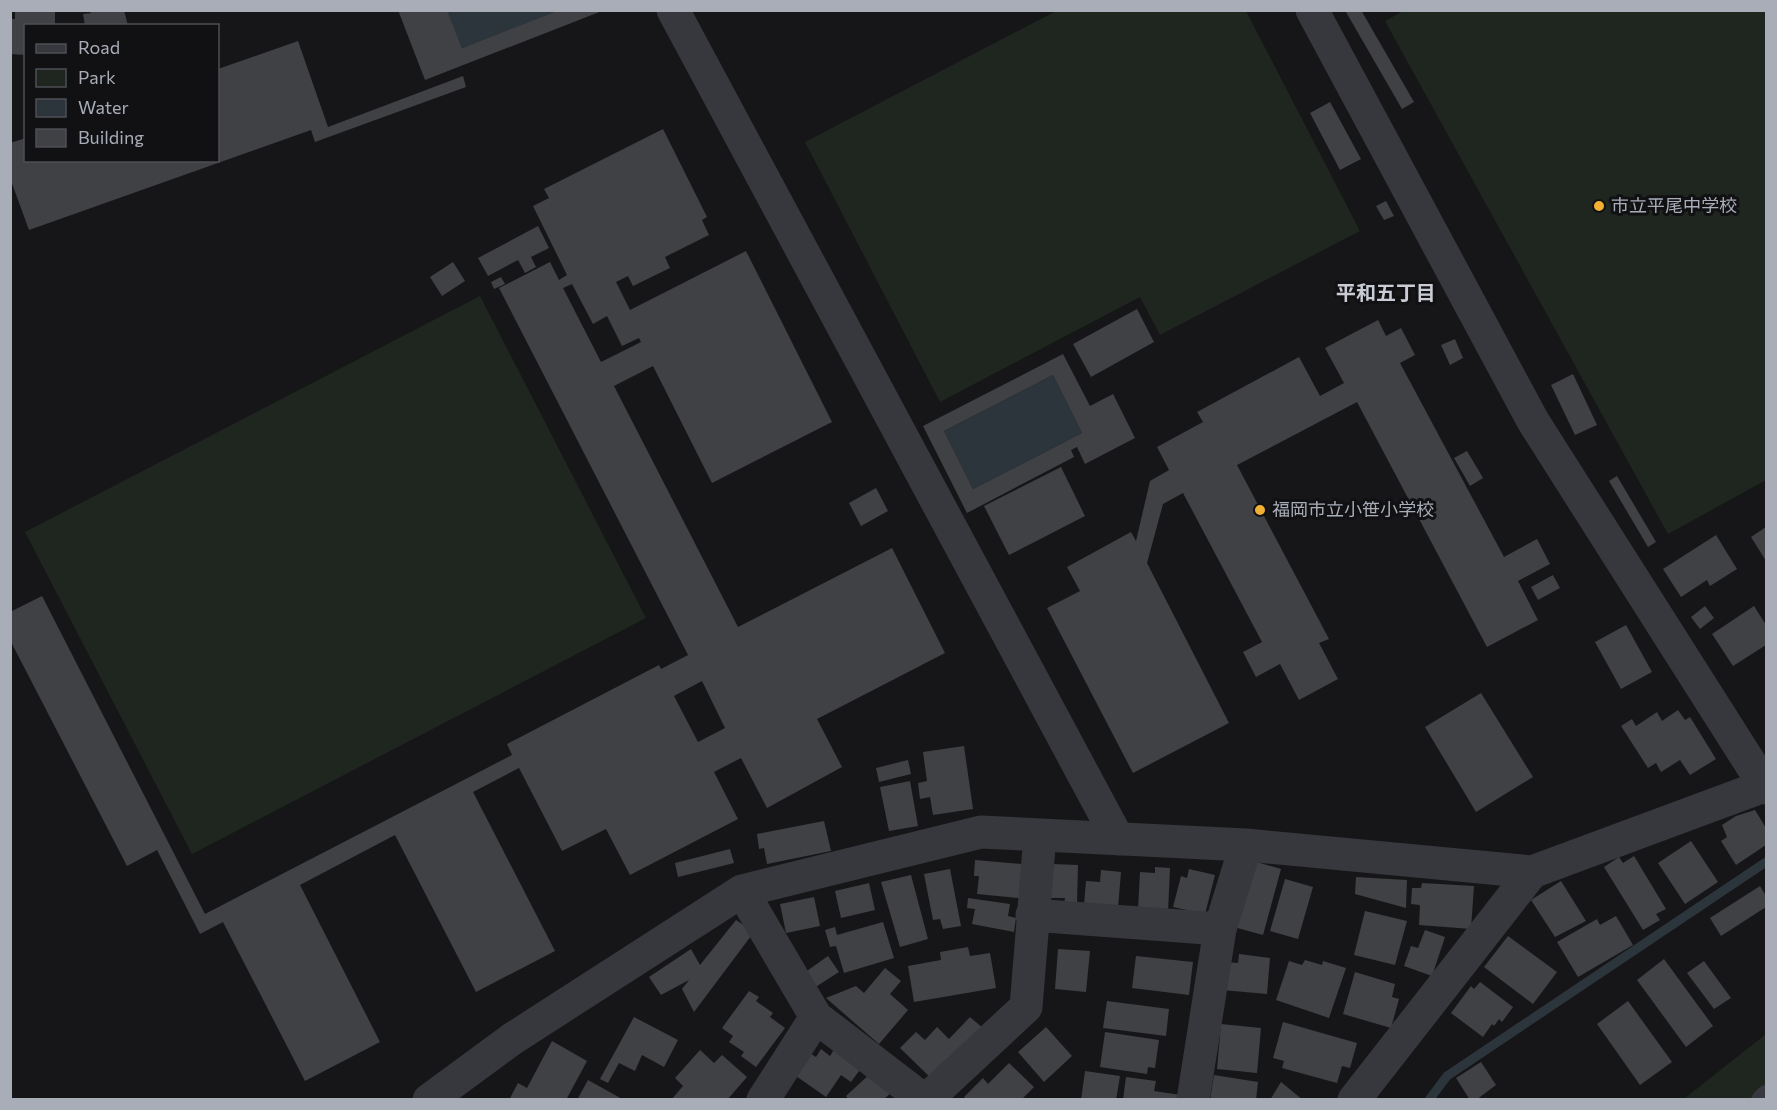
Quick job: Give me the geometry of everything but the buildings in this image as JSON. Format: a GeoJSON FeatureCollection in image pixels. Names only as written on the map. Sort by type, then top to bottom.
{"type":"FeatureCollection","features":[{"type":"Feature","properties":{"kind":"street"},"geometry":{"type":"LineString","coordinates":[[673,10],[1118,839]]}},
{"type":"Feature","properties":{"kind":"street"},"geometry":{"type":"LineString","coordinates":[[429,1100],[512,1039],[742,891],[981,832],[1246,845],[1532,872],[1766,786],[1533,422],[1312,10]]}},
{"type":"Feature","properties":{"kind":"street"},"geometry":{"type":"LineString","coordinates":[[742,891],[816,1017],[925,1100],[1026,1007],[1040,835]]}},
{"type":"Feature","properties":{"kind":"street"},"geometry":{"type":"LineString","coordinates":[[1192,1100],[1220,929],[1246,845]]}},
{"type":"Feature","properties":{"kind":"street"},"geometry":{"type":"LineString","coordinates":[[1354,1100],[1532,872]]}},
{"type":"Feature","properties":{"kind":"street"},"geometry":{"type":"LineString","coordinates":[[1032,915],[1220,929]]}},
{"type":"Feature","properties":{"kind":"street"},"geometry":{"type":"LineString","coordinates":[[763,1100],[816,1017]]}},
{"type":"Feature","properties":{"kind":"lane"},"geometry":{"type":"LineString","coordinates":[[1761,1100],[1767,1095]]}},
{"type":"Feature","properties":{"kind":"green space"},"geometry":{"type":"Polygon","coordinates":[[[1056,11],[1246,11],[1360,231],[1160,335],[1140,297],[940,402],[805,142],[1056,11]]]}},
{"type":"Feature","properties":{"kind":"green space","name":"市立平尾中学校"},"geometry":{"type":"Polygon","coordinates":[[[1403,11],[1766,11],[1766,480],[1668,534],[1385,21],[1403,11]]]}},
{"type":"Feature","properties":{"kind":"green space"},"geometry":{"type":"Polygon","coordinates":[[[480,296],[646,618],[192,854],[25,532],[480,296]]]}},
{"type":"Feature","properties":{"kind":"green space"},"geometry":{"type":"Polygon","coordinates":[[[1766,1034],[1766,1099],[1683,1100],[1690,1094],[1766,1034]]]}},
{"type":"Feature","properties":{"kind":"water"},"geometry":{"type":"Polygon","coordinates":[[[447,11],[560,11],[462,48],[447,11]]]}},
{"type":"Feature","properties":{"kind":"water"},"geometry":{"type":"Polygon","coordinates":[[[1053,375],[1082,433],[973,489],[944,431],[1053,375]]]}},
{"type":"Feature","properties":{"kind":"waterway"},"geometry":{"type":"LineString","coordinates":[[1429,1100],[1447,1076],[1766,862]]}},
{"type":"Feature","properties":{"kind":"place","name":"市立平尾中学校"},"geometry":{"type":"Point","coordinates":[1599,206]}},
{"type":"Feature","properties":{"kind":"place","name":"福岡市立小笹小学校"},"geometry":{"type":"Point","coordinates":[1260,510]}},
{"type":"Feature","properties":{"kind":"district","name":"平和五丁目"},"geometry":{"type":"Point","coordinates":[1386,293]}}]}
